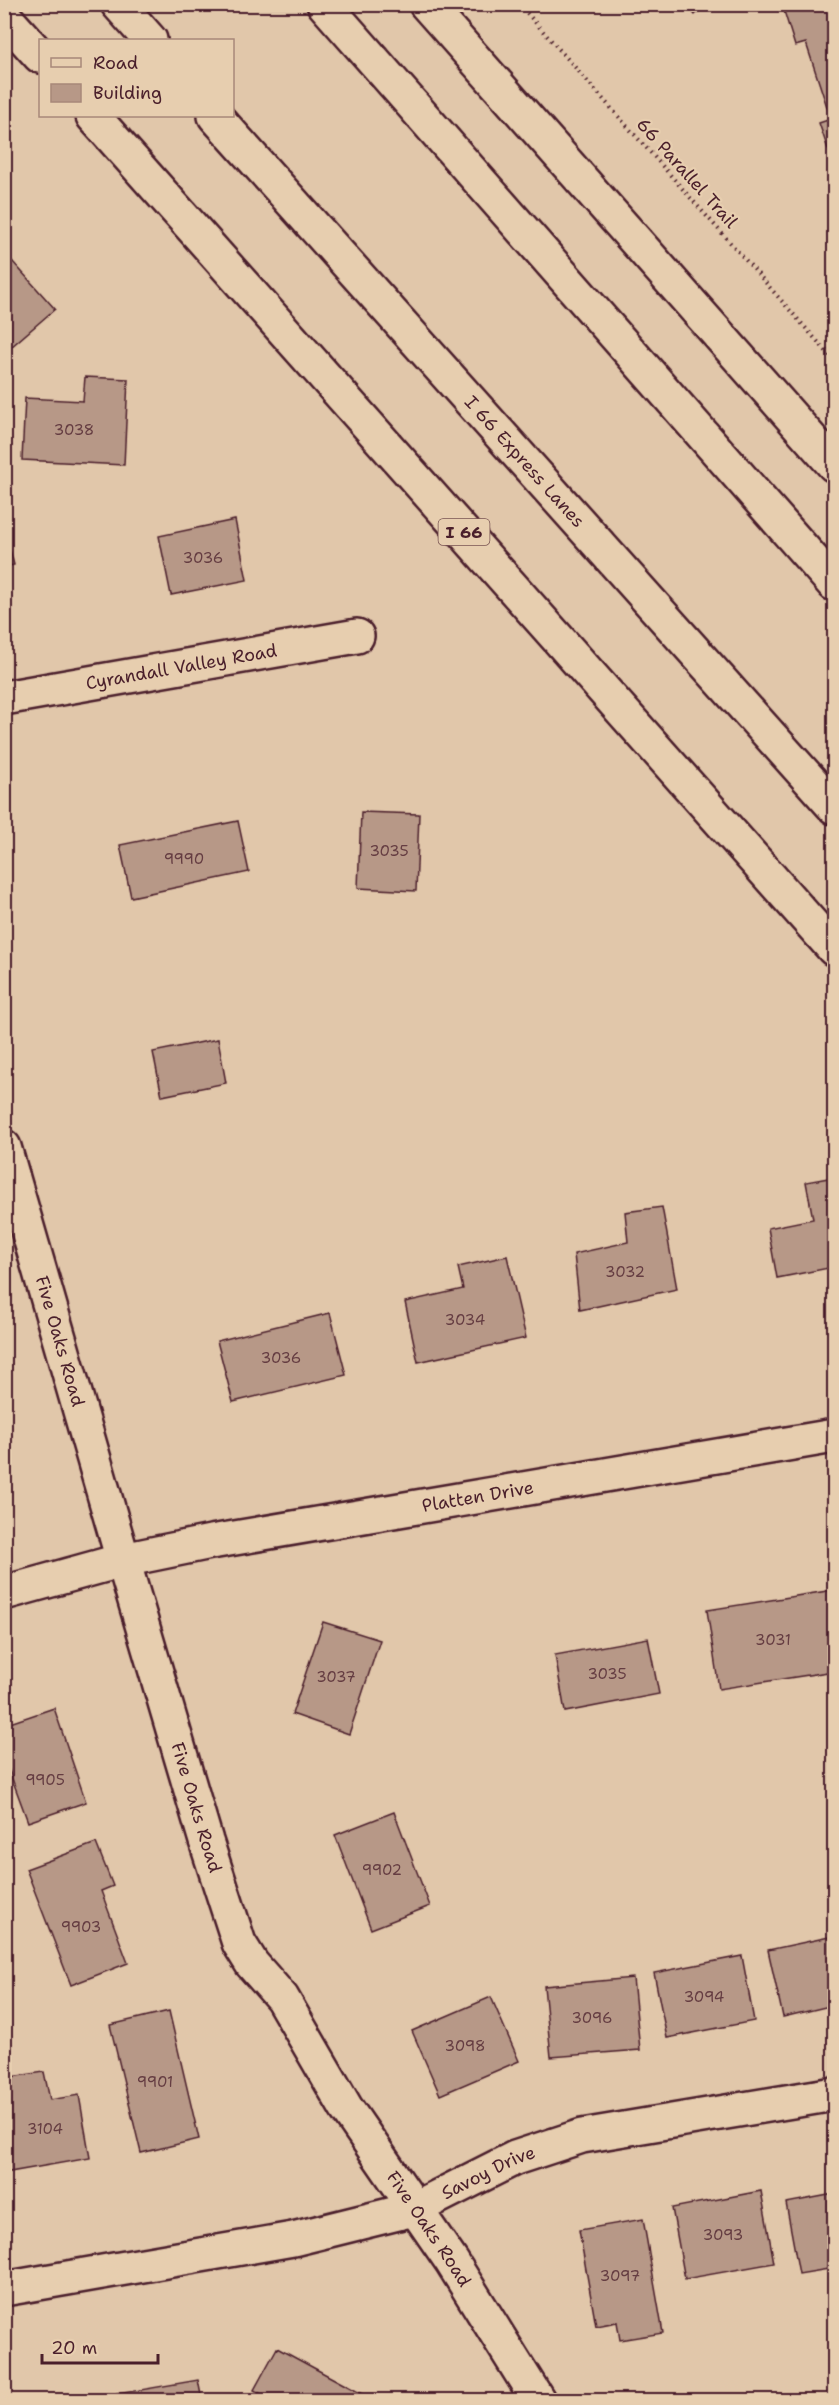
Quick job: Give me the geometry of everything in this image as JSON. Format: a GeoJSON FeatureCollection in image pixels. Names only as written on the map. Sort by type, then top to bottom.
{"type":"FeatureCollection","features":[{"type":"Feature","properties":{"kind":"main road"},"geometry":{"type":"LineString","coordinates":[[118,4],[149,39]]}},
{"type":"Feature","properties":{"kind":"main road"},"geometry":{"type":"LineString","coordinates":[[324,4],[834,584]]}},
{"type":"Feature","properties":{"kind":"main road"},"geometry":{"type":"LineString","coordinates":[[426,4],[834,465]]}},
{"type":"Feature","properties":{"kind":"main road"},"geometry":{"type":"LineString","coordinates":[[4,16],[39,55]]}},
{"type":"Feature","properties":{"kind":"main road","name":"I 66"},"geometry":{"type":"LineString","coordinates":[[94,117],[834,949]]}},
{"type":"Feature","properties":{"kind":"main road","name":"I 66 Express Lanes"},"geometry":{"type":"LineString","coordinates":[[216,117],[834,807]]}},
{"type":"Feature","properties":{"kind":"main road","name":"Cyrandall Valley Road"},"geometry":{"type":"LineString","coordinates":[[4,699],[357,636]]}},
{"type":"Feature","properties":{"kind":"main road","name":"Five Oaks Road"},"geometry":{"type":"LineString","coordinates":[[4,1147],[123,1560],[206,1841],[239,1943],[252,1964],[282,1998],[346,2108],[452,2262],[538,2400]]}},
{"type":"Feature","properties":{"kind":"main road","name":"Platten Drive"},"geometry":{"type":"LineString","coordinates":[[4,1593],[123,1560],[211,1542],[834,1436]]}},
{"type":"Feature","properties":{"kind":"main road","name":"Savoy Drive"},"geometry":{"type":"LineString","coordinates":[[4,2289],[293,2239],[414,2209],[515,2158],[582,2136],[834,2094]]}},
{"type":"Feature","properties":{"kind":"path","name":"66 Parallel Trail"},"geometry":{"type":"LineString","coordinates":[[519,4],[834,360]]}},
{"type":"Feature","properties":{"kind":"building"},"geometry":{"type":"Polygon","coordinates":[[[686,4],[706,4],[695,15],[686,4]]]}},
{"type":"Feature","properties":{"kind":"building"},"geometry":{"type":"Polygon","coordinates":[[[792,4],[834,4],[834,157],[831,158],[819,123],[831,119],[806,43],[795,46],[784,11],[793,7],[792,4]]]}},
{"type":"Feature","properties":{"kind":"building"},"geometry":{"type":"Polygon","coordinates":[[[4,252],[55,309],[4,353],[4,252]]]}},
{"type":"Feature","properties":{"kind":"building"},"geometry":{"type":"Polygon","coordinates":[[[85,377],[128,379],[124,465],[22,460],[25,398],[83,401],[85,377]]]}},
{"type":"Feature","properties":{"kind":"building"},"geometry":{"type":"Polygon","coordinates":[[[235,520],[247,580],[171,595],[159,536],[235,520]]]}},
{"type":"Feature","properties":{"kind":"building"},"geometry":{"type":"Polygon","coordinates":[[[4,527],[14,565],[4,567],[4,527]]]}},
{"type":"Feature","properties":{"kind":"building"},"geometry":{"type":"Polygon","coordinates":[[[361,812],[419,814],[416,891],[358,888],[361,812]]]}},
{"type":"Feature","properties":{"kind":"building"},"geometry":{"type":"Polygon","coordinates":[[[238,821],[249,872],[131,897],[120,845],[238,821]]]}},
{"type":"Feature","properties":{"kind":"building"},"geometry":{"type":"Polygon","coordinates":[[[218,1039],[226,1083],[162,1096],[153,1052],[218,1039]]]}},
{"type":"Feature","properties":{"kind":"building"},"geometry":{"type":"Polygon","coordinates":[[[834,1177],[834,1267],[777,1278],[768,1228],[813,1219],[806,1182],[834,1177]]]}},
{"type":"Feature","properties":{"kind":"building"},"geometry":{"type":"Polygon","coordinates":[[[662,1207],[677,1289],[580,1310],[574,1254],[628,1242],[625,1212],[662,1207]]]}},
{"type":"Feature","properties":{"kind":"building"},"geometry":{"type":"Polygon","coordinates":[[[507,1256],[526,1338],[418,1362],[405,1302],[463,1289],[458,1267],[507,1256]]]}},
{"type":"Feature","properties":{"kind":"building"},"geometry":{"type":"Polygon","coordinates":[[[330,1313],[346,1375],[233,1402],[217,1341],[330,1313]]]}},
{"type":"Feature","properties":{"kind":"building"},"geometry":{"type":"Polygon","coordinates":[[[834,1590],[834,1671],[719,1689],[707,1610],[834,1590]]]}},
{"type":"Feature","properties":{"kind":"building"},"geometry":{"type":"Polygon","coordinates":[[[323,1622],[380,1640],[349,1734],[292,1714],[323,1622]]]}},
{"type":"Feature","properties":{"kind":"building"},"geometry":{"type":"Polygon","coordinates":[[[648,1638],[659,1694],[565,1712],[555,1655],[648,1638]]]}},
{"type":"Feature","properties":{"kind":"building"},"geometry":{"type":"Polygon","coordinates":[[[54,1708],[86,1802],[28,1822],[4,1757],[4,1725],[54,1708]]]}},
{"type":"Feature","properties":{"kind":"building"},"geometry":{"type":"Polygon","coordinates":[[[394,1812],[430,1906],[371,1929],[335,1835],[394,1812]]]}},
{"type":"Feature","properties":{"kind":"building"},"geometry":{"type":"Polygon","coordinates":[[[96,1843],[113,1886],[101,1891],[128,1963],[71,1985],[26,1869],[96,1843]]]}},
{"type":"Feature","properties":{"kind":"building"},"geometry":{"type":"Polygon","coordinates":[[[834,1936],[834,2005],[783,2017],[768,1950],[834,1936]]]}},
{"type":"Feature","properties":{"kind":"building"},"geometry":{"type":"Polygon","coordinates":[[[742,1956],[754,2021],[667,2038],[654,1973],[742,1956]]]}},
{"type":"Feature","properties":{"kind":"building"},"geometry":{"type":"Polygon","coordinates":[[[633,1978],[640,2050],[551,2057],[544,1986],[633,1978]]]}},
{"type":"Feature","properties":{"kind":"building"},"geometry":{"type":"Polygon","coordinates":[[[491,1997],[519,2061],[440,2095],[412,2031],[491,1997]]]}},
{"type":"Feature","properties":{"kind":"building"},"geometry":{"type":"Polygon","coordinates":[[[169,2011],[199,2139],[141,2153],[110,2025],[169,2011]]]}},
{"type":"Feature","properties":{"kind":"building"},"geometry":{"type":"Polygon","coordinates":[[[44,2072],[50,2100],[79,2095],[90,2158],[4,2173],[4,2078],[44,2072]]]}},
{"type":"Feature","properties":{"kind":"building"},"geometry":{"type":"Polygon","coordinates":[[[761,2191],[774,2263],[685,2279],[672,2208],[761,2191]]]}},
{"type":"Feature","properties":{"kind":"building"},"geometry":{"type":"Polygon","coordinates":[[[834,2194],[834,2268],[799,2274],[786,2203],[834,2194]]]}},
{"type":"Feature","properties":{"kind":"building"},"geometry":{"type":"Polygon","coordinates":[[[643,2219],[663,2333],[620,2340],[617,2322],[596,2326],[579,2230],[643,2219]]]}},
{"type":"Feature","properties":{"kind":"building"},"geometry":{"type":"Polygon","coordinates":[[[277,2348],[373,2400],[272,2400],[254,2390],[277,2348]]]}},
{"type":"Feature","properties":{"kind":"building"},"geometry":{"type":"Polygon","coordinates":[[[198,2380],[202,2400],[118,2400],[117,2394],[198,2380]]]}}]}
